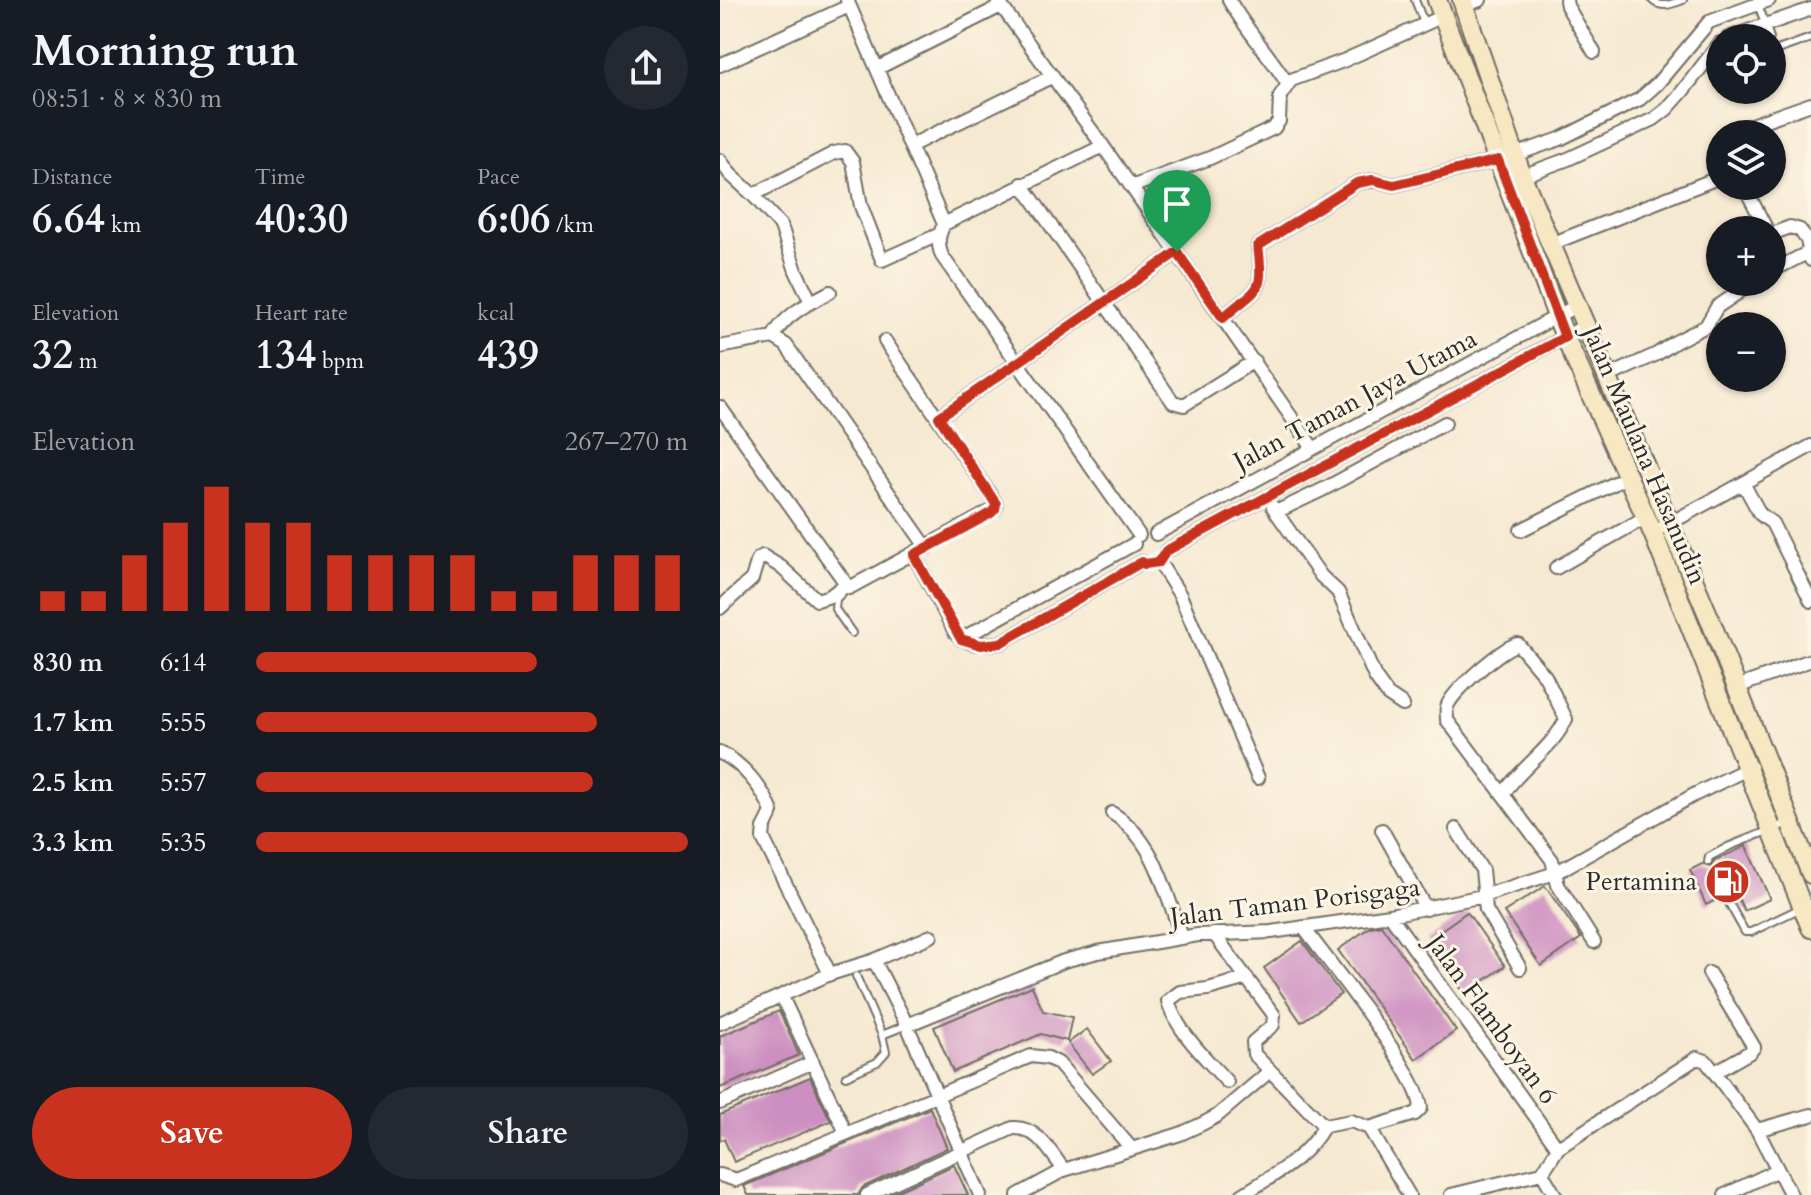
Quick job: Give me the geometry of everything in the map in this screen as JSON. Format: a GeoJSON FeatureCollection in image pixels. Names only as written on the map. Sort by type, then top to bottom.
{"type":"FeatureCollection","features":[{"type":"Feature","properties":{"kind":"street"},"geometry":{"type":"LineString","coordinates":[[1229,0],[1253,39],[1271,58],[1287,83]]}},
{"type":"Feature","properties":{"kind":"street"},"geometry":{"type":"LineString","coordinates":[[1566,0],[1594,52]]}},
{"type":"Feature","properties":{"kind":"street"},"geometry":{"type":"LineString","coordinates":[[1223,318],[1259,285],[1262,269],[1258,246],[1357,183],[1373,180],[1394,185],[1511,156],[1554,141],[1640,99],[1650,92],[1709,22],[1761,1]]}},
{"type":"Feature","properties":{"kind":"street"},"geometry":{"type":"LineString","coordinates":[[1131,187],[1210,158],[1274,128],[1279,121],[1280,96],[1287,83],[1425,24],[1440,8],[1469,2]]}},
{"type":"Feature","properties":{"kind":"street","name":"Jalan Maulana Hasanudin"},"geometry":{"type":"LineString","coordinates":[[1469,2],[1565,337],[1627,477],[1662,523],[1737,687],[1811,874]]}},
{"type":"Feature","properties":{"kind":"street"},"geometry":{"type":"LineString","coordinates":[[720,65],[848,3],[912,145],[941,230],[938,244],[942,256],[1018,362],[1136,539],[1142,562]]}},
{"type":"Feature","properties":{"kind":"street"},"geometry":{"type":"LineString","coordinates":[[878,68],[999,3],[1103,146],[1312,447]]}},
{"type":"Feature","properties":{"kind":"street","name":"Jalan Maulana Hasanudin"},"geometry":{"type":"LineString","coordinates":[[1440,8],[1511,156],[1526,175],[1555,242],[1576,306],[1610,376],[1747,768],[1770,830],[1806,905],[1811,925]]}},
{"type":"Feature","properties":{"kind":"street"},"geometry":{"type":"LineString","coordinates":[[1765,24],[1811,9]]}},
{"type":"Feature","properties":{"kind":"street"},"geometry":{"type":"LineString","coordinates":[[1526,175],[1654,119],[1667,109],[1706,60]]}},
{"type":"Feature","properties":{"kind":"street"},"geometry":{"type":"LineString","coordinates":[[912,145],[1053,76]]}},
{"type":"Feature","properties":{"kind":"street"},"geometry":{"type":"LineString","coordinates":[[1765,120],[1811,104]]}},
{"type":"Feature","properties":{"kind":"street"},"geometry":{"type":"LineString","coordinates":[[1554,141],[1568,159]]}},
{"type":"Feature","properties":{"kind":"street"},"geometry":{"type":"LineString","coordinates":[[753,195],[834,153],[845,151],[853,162],[861,206],[882,260],[1022,184],[1103,146]]}},
{"type":"Feature","properties":{"kind":"street"},"geometry":{"type":"LineString","coordinates":[[720,160],[781,226],[796,271],[811,302]]}},
{"type":"Feature","properties":{"kind":"street"},"geometry":{"type":"LineString","coordinates":[[1555,242],[1706,183]]}},
{"type":"Feature","properties":{"kind":"street"},"geometry":{"type":"LineString","coordinates":[[1022,184],[1173,402],[1179,406],[1192,401],[1254,361]]}},
{"type":"Feature","properties":{"kind":"street"},"geometry":{"type":"LineString","coordinates":[[1786,228],[1796,228],[1804,235],[1810,256],[1786,265]]}},
{"type":"Feature","properties":{"kind":"street"},"geometry":{"type":"LineString","coordinates":[[939,417],[1177,252]]}},
{"type":"Feature","properties":{"kind":"street"},"geometry":{"type":"LineString","coordinates":[[773,337],[785,321],[830,292]]}},
{"type":"Feature","properties":{"kind":"street"},"geometry":{"type":"LineString","coordinates":[[1610,376],[1706,326],[1717,307],[1733,296]]}},
{"type":"Feature","properties":{"kind":"street","name":"Jalan Taman Jaya Utama"},"geometry":{"type":"LineString","coordinates":[[1156,534],[1576,306]]}},
{"type":"Feature","properties":{"kind":"street","name":"Jalan Taman Jaya Utama"},"geometry":{"type":"LineString","coordinates":[[1163,557],[1585,326]]}},
{"type":"Feature","properties":{"kind":"street"},"geometry":{"type":"LineString","coordinates":[[720,347],[773,337],[786,345],[927,548]]}},
{"type":"Feature","properties":{"kind":"street"},"geometry":{"type":"LineString","coordinates":[[720,608],[752,579],[758,559],[763,556],[781,567],[817,600],[914,555],[995,509],[996,504],[885,341]]}},
{"type":"Feature","properties":{"kind":"street"},"geometry":{"type":"LineString","coordinates":[[720,407],[847,586]]}},
{"type":"Feature","properties":{"kind":"street"},"geometry":{"type":"LineString","coordinates":[[1413,419],[1421,436]]}},
{"type":"Feature","properties":{"kind":"street"},"geometry":{"type":"LineString","coordinates":[[1276,512],[1445,423]]}},
{"type":"Feature","properties":{"kind":"street"},"geometry":{"type":"LineString","coordinates":[[1556,568],[1662,523],[1811,447]]}},
{"type":"Feature","properties":{"kind":"street"},"geometry":{"type":"LineString","coordinates":[[1316,472],[1324,489]]}},
{"type":"Feature","properties":{"kind":"street"},"geometry":{"type":"LineString","coordinates":[[1521,530],[1627,477]]}},
{"type":"Feature","properties":{"kind":"street"},"geometry":{"type":"LineString","coordinates":[[1743,483],[1760,514],[1772,523],[1811,601]]}},
{"type":"Feature","properties":{"kind":"street"},"geometry":{"type":"LineString","coordinates":[[1268,498],[1321,576],[1338,592],[1375,677],[1388,695],[1403,705]]}},
{"type":"Feature","properties":{"kind":"street"},"geometry":{"type":"LineString","coordinates":[[961,639],[1136,539],[1156,534],[1163,541],[1163,557],[1258,778]]}},
{"type":"Feature","properties":{"kind":"street"},"geometry":{"type":"LineString","coordinates":[[914,555],[961,639],[981,645],[1000,643],[1142,562],[1145,564],[1163,557]]}},
{"type":"Feature","properties":{"kind":"street"},"geometry":{"type":"LineString","coordinates":[[1504,793],[1516,774],[1555,736],[1566,719],[1545,676],[1518,644],[1499,654],[1455,694],[1446,711],[1447,720],[1552,860],[1558,885],[1594,942]]}},
{"type":"Feature","properties":{"kind":"street"},"geometry":{"type":"LineString","coordinates":[[1737,687],[1811,660]]}},
{"type":"Feature","properties":{"kind":"street"},"geometry":{"type":"LineString","coordinates":[[720,753],[737,762],[768,802],[772,812],[764,828],[766,847],[830,974]]}},
{"type":"Feature","properties":{"kind":"street","name":"Jalan Taman Porisgaga"},"geometry":{"type":"LineString","coordinates":[[907,1025],[1064,961],[1111,949],[1182,937],[1271,932],[1426,909],[1483,896],[1555,873],[1694,795],[1765,760]]}},
{"type":"Feature","properties":{"kind":"street"},"geometry":{"type":"LineString","coordinates":[[1112,813],[1137,831],[1152,855],[1182,937]]}},
{"type":"Feature","properties":{"kind":"street"},"geometry":{"type":"LineString","coordinates":[[1456,829],[1482,870],[1486,910],[1520,968]]}},
{"type":"Feature","properties":{"kind":"street"},"geometry":{"type":"LineString","coordinates":[[1382,830],[1426,909]]}},
{"type":"Feature","properties":{"kind":"street","name":"Jalan Flamboyan 6"},"geometry":{"type":"LineString","coordinates":[[1390,915],[1558,1148]]}},
{"type":"Feature","properties":{"kind":"street"},"geometry":{"type":"LineString","coordinates":[[1303,927],[1405,1068],[1420,1100],[1421,1108],[1415,1114],[1369,1128]]}},
{"type":"Feature","properties":{"kind":"street"},"geometry":{"type":"LineString","coordinates":[[1214,934],[1274,1015],[1273,1025],[1253,1042],[1254,1054],[1324,1126]]}},
{"type":"Feature","properties":{"kind":"street"},"geometry":{"type":"LineString","coordinates":[[720,1023],[830,974],[872,961],[931,936]]}},
{"type":"Feature","properties":{"kind":"street"},"geometry":{"type":"LineString","coordinates":[[872,961],[907,1025],[980,1195]]}},
{"type":"Feature","properties":{"kind":"street"},"geometry":{"type":"LineString","coordinates":[[1709,973],[1751,1037],[1754,1047],[1715,1072]]}},
{"type":"Feature","properties":{"kind":"street"},"geometry":{"type":"LineString","coordinates":[[1227,1082],[1192,1040],[1168,1001],[1180,992],[1208,989],[1247,978]]}},
{"type":"Feature","properties":{"kind":"street"},"geometry":{"type":"LineString","coordinates":[[782,997],[846,1133]]}},
{"type":"Feature","properties":{"kind":"street"},"geometry":{"type":"LineString","coordinates":[[720,1175],[736,1180],[1031,1056],[1058,1063],[1131,1148]]}},
{"type":"Feature","properties":{"kind":"street"},"geometry":{"type":"LineString","coordinates":[[1451,1195],[1542,1173],[1558,1148],[1693,1060],[1706,1061],[1715,1072],[1757,1130],[1791,1195]]}},
{"type":"Feature","properties":{"kind":"street"},"geometry":{"type":"LineString","coordinates":[[720,1103],[813,1062]]}},
{"type":"Feature","properties":{"kind":"street"},"geometry":{"type":"LineString","coordinates":[[1018,1195],[1064,1170],[1180,1134],[1217,1116],[1270,1071]]}},
{"type":"Feature","properties":{"kind":"street"},"geometry":{"type":"LineString","coordinates":[[1757,1130],[1811,1115]]}},
{"type":"Feature","properties":{"kind":"street"},"geometry":{"type":"LineString","coordinates":[[1242,1195],[1301,1156],[1324,1126],[1351,1121],[1369,1128],[1409,1195]]}},
{"type":"Feature","properties":{"kind":"street"},"geometry":{"type":"LineString","coordinates":[[867,1195],[1013,1128],[1027,1129],[1036,1135],[1064,1170]]}},
{"type":"Feature","properties":{"kind":"street"},"geometry":{"type":"LineString","coordinates":[[1725,1195],[1778,1170]]}},
{"type":"Feature","properties":{"kind":"street"},"geometry":{"type":"LineString","coordinates":[[1542,1173],[1555,1195]]}},
{"type":"Feature","properties":{"kind":"lane"},"geometry":{"type":"LineString","coordinates":[[1415,0],[1425,24]]}},
{"type":"Feature","properties":{"kind":"lane"},"geometry":{"type":"LineString","coordinates":[[1652,0],[1657,5],[1667,5],[1683,0]]}},
{"type":"Feature","properties":{"kind":"lane"},"geometry":{"type":"LineString","coordinates":[[1761,1],[1765,24]]}},
{"type":"Feature","properties":{"kind":"lane"},"geometry":{"type":"LineString","coordinates":[[1786,47],[1811,38]]}},
{"type":"Feature","properties":{"kind":"lane"},"geometry":{"type":"LineString","coordinates":[[847,586],[835,605],[852,633]]}},
{"type":"Feature","properties":{"kind":"lane"},"geometry":{"type":"LineString","coordinates":[[1708,862],[1709,857],[1730,846],[1789,823]]}},
{"type":"Feature","properties":{"kind":"lane"},"geometry":{"type":"LineString","coordinates":[[1725,896],[1745,932],[1751,932],[1806,905]]}},
{"type":"Feature","properties":{"kind":"lane"},"geometry":{"type":"LineString","coordinates":[[846,1076],[884,1057],[886,1046],[856,976]]}},
{"type":"Feature","properties":{"kind":"lane"},"geometry":{"type":"LineString","coordinates":[[882,1035],[907,1025]]}},
{"type":"Feature","properties":{"kind":"building","name":"Pertamina"},"geometry":{"type":"Polygon","coordinates":[[[1746,846],[1770,899],[1744,911],[1735,891],[1730,893],[1724,890],[1720,898],[1706,905],[1690,870],[1702,864],[1711,867],[1714,861],[1746,846]]]}},
{"type":"Feature","properties":{"kind":"building"},"geometry":{"type":"Polygon","coordinates":[[[1545,886],[1581,938],[1541,966],[1504,912],[1545,886]]]}},
{"type":"Feature","properties":{"kind":"building"},"geometry":{"type":"Polygon","coordinates":[[[1467,912],[1505,966],[1465,994],[1427,940],[1467,912]]]}},
{"type":"Feature","properties":{"kind":"building"},"geometry":{"type":"Polygon","coordinates":[[[1381,925],[1456,1031],[1416,1059],[1338,950],[1370,927],[1381,925]]]}},
{"type":"Feature","properties":{"kind":"building"},"geometry":{"type":"Polygon","coordinates":[[[1302,941],[1341,994],[1301,1022],[1264,968],[1302,941]]]}},
{"type":"Feature","properties":{"kind":"building"},"geometry":{"type":"Polygon","coordinates":[[[1032,986],[1043,1011],[1072,1017],[1067,1041],[1041,1034],[953,1072],[934,1027],[1032,986]]]}},
{"type":"Feature","properties":{"kind":"building"},"geometry":{"type":"Polygon","coordinates":[[[779,1011],[799,1055],[720,1088],[720,1036],[779,1011]]]}},
{"type":"Feature","properties":{"kind":"building"},"geometry":{"type":"Polygon","coordinates":[[[1087,1029],[1111,1061],[1092,1074],[1068,1043],[1087,1029]]]}},
{"type":"Feature","properties":{"kind":"building"},"geometry":{"type":"Polygon","coordinates":[[[810,1077],[831,1121],[734,1162],[724,1139],[720,1140],[720,1115],[810,1077]]]}},
{"type":"Feature","properties":{"kind":"building"},"geometry":{"type":"Polygon","coordinates":[[[930,1108],[947,1148],[863,1187],[858,1195],[748,1195],[744,1186],[930,1108]]]}},
{"type":"Feature","properties":{"kind":"building"},"geometry":{"type":"Polygon","coordinates":[[[954,1165],[968,1195],[889,1195],[954,1165]]]}},
{"type":"Feature","properties":{"kind":"place","name":"Pertamina"},"geometry":{"type":"Point","coordinates":[1728,881]}},
{"type":"Feature","properties":{"kind":"route"},"geometry":{"type":"LineString","coordinates":[[1498,160],[1565,337],[1166,551],[1159,562],[1142,562],[1000,643],[981,645],[963,640],[955,632],[914,555],[991,513],[996,504],[939,417],[1177,252],[1223,318],[1259,285],[1262,269],[1258,246],[1357,183],[1373,180],[1394,185],[1498,160]]}}]}
